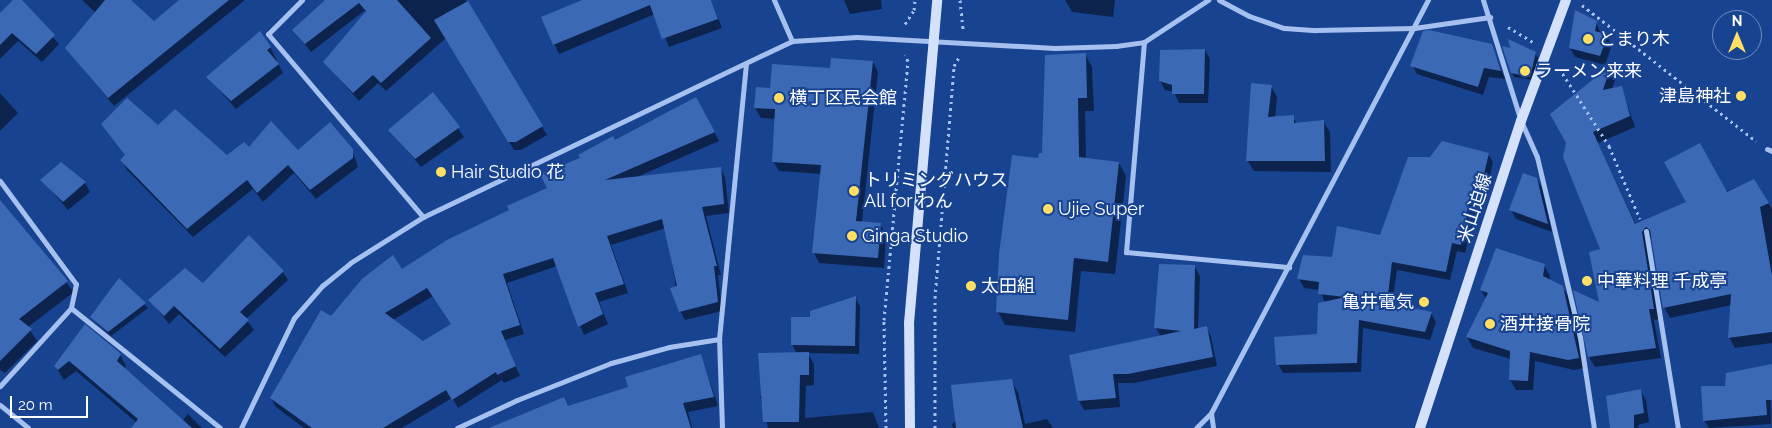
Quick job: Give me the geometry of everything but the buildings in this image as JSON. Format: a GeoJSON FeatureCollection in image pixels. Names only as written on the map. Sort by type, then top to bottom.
{"type":"FeatureCollection","features":[{"type":"Feature","properties":{"kind":"main road"},"geometry":{"type":"LineString","coordinates":[[910,428],[909,323],[937,0]]}},
{"type":"Feature","properties":{"kind":"main road","name":"米山迫線"},"geometry":{"type":"LineString","coordinates":[[1420,428],[1521,121],[1566,0]]}},
{"type":"Feature","properties":{"kind":"street"},"geometry":{"type":"LineString","coordinates":[[302,0],[268,34],[424,217]]}},
{"type":"Feature","properties":{"kind":"street"},"geometry":{"type":"LineString","coordinates":[[774,0],[792,41]]}},
{"type":"Feature","properties":{"kind":"street"},"geometry":{"type":"LineString","coordinates":[[241,428],[294,318],[307,301],[350,263],[424,217],[792,41],[857,37],[1056,48],[1116,46],[1144,42],[1208,0]]}},
{"type":"Feature","properties":{"kind":"street"},"geometry":{"type":"LineString","coordinates":[[1219,0],[1249,16],[1284,28],[1414,28],[1490,17]]}},
{"type":"Feature","properties":{"kind":"street"},"geometry":{"type":"LineString","coordinates":[[1196,428],[1211,412],[1428,0]]}},
{"type":"Feature","properties":{"kind":"street"},"geometry":{"type":"LineString","coordinates":[[1484,0],[1521,121],[1537,157],[1580,337],[1594,428]]}},
{"type":"Feature","properties":{"kind":"street"},"geometry":{"type":"LineString","coordinates":[[1144,42],[1126,252],[1289,267]]}},
{"type":"Feature","properties":{"kind":"street"},"geometry":{"type":"LineString","coordinates":[[722,428],[719,339],[746,64]]}},
{"type":"Feature","properties":{"kind":"street"},"geometry":{"type":"LineString","coordinates":[[0,181],[76,284],[71,308],[0,386]]}},
{"type":"Feature","properties":{"kind":"street"},"geometry":{"type":"LineString","coordinates":[[1646,231],[1678,428]]}},
{"type":"Feature","properties":{"kind":"street"},"geometry":{"type":"LineString","coordinates":[[71,308],[220,428]]}},
{"type":"Feature","properties":{"kind":"street"},"geometry":{"type":"LineString","coordinates":[[457,428],[517,400],[611,364],[669,347],[719,339]]}},
{"type":"Feature","properties":{"kind":"street"},"geometry":{"type":"LineString","coordinates":[[0,405],[28,428]]}},
{"type":"Feature","properties":{"kind":"street"},"geometry":{"type":"LineString","coordinates":[[1211,412],[1213,428]]}},
{"type":"Feature","properties":{"kind":"path"},"geometry":{"type":"LineString","coordinates":[[886,428],[884,320],[908,61],[905,23],[914,10],[915,0]]}},
{"type":"Feature","properties":{"kind":"path"},"geometry":{"type":"LineString","coordinates":[[934,428],[935,298],[954,66],[962,43],[960,0]]}},
{"type":"Feature","properties":{"kind":"path"},"geometry":{"type":"LineString","coordinates":[[1575,0],[1770,150]]}},
{"type":"Feature","properties":{"kind":"path"},"geometry":{"type":"LineString","coordinates":[[1490,17],[1548,51],[1609,146],[1646,231]]}},
{"type":"Feature","properties":{"kind":"place","name":"とまり木"},"geometry":{"type":"Point","coordinates":[1588,39]}},
{"type":"Feature","properties":{"kind":"place","name":"ラーメン来来"},"geometry":{"type":"Point","coordinates":[1525,71]}},
{"type":"Feature","properties":{"kind":"place","name":"津島神社"},"geometry":{"type":"Point","coordinates":[1741,96]}},
{"type":"Feature","properties":{"kind":"place","name":"横丁区民会館"},"geometry":{"type":"Point","coordinates":[779,98]}},
{"type":"Feature","properties":{"kind":"place","name":"Hair Studio 花"},"geometry":{"type":"Point","coordinates":[441,172]}},
{"type":"Feature","properties":{"kind":"place","name":"トリミングハウス All for わん"},"geometry":{"type":"Point","coordinates":[854,191]}},
{"type":"Feature","properties":{"kind":"place","name":"Ujie Super"},"geometry":{"type":"Point","coordinates":[1048,209]}},
{"type":"Feature","properties":{"kind":"place","name":"Ginga Studio"},"geometry":{"type":"Point","coordinates":[852,236]}},
{"type":"Feature","properties":{"kind":"place","name":"中華料理 千成亭"},"geometry":{"type":"Point","coordinates":[1587,281]}},
{"type":"Feature","properties":{"kind":"place","name":"太田組"},"geometry":{"type":"Point","coordinates":[971,286]}},
{"type":"Feature","properties":{"kind":"place","name":"亀井電気"},"geometry":{"type":"Point","coordinates":[1424,302]}},
{"type":"Feature","properties":{"kind":"place","name":"酒井接骨院"},"geometry":{"type":"Point","coordinates":[1490,324]}}]}
